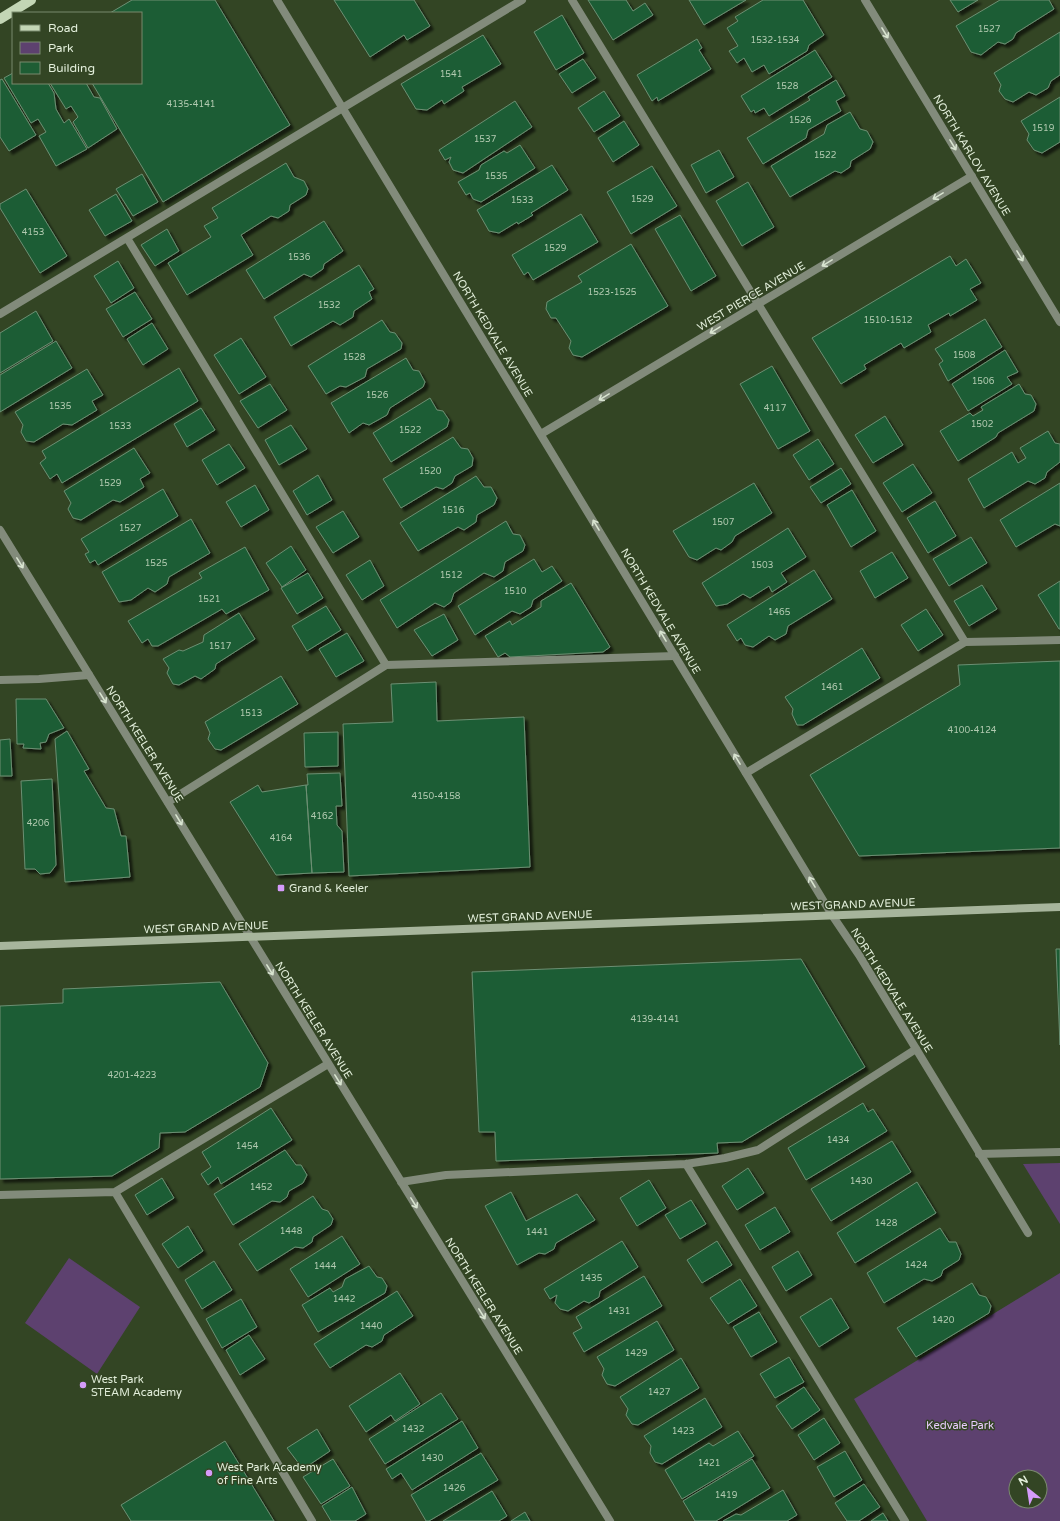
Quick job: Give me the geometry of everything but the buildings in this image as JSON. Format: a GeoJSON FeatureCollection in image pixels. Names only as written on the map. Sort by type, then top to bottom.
{"type":"FeatureCollection","features":[{"type":"Feature","properties":{"kind":"main road"},"geometry":{"type":"LineString","coordinates":[[0,19],[31,0]]}},
{"type":"Feature","properties":{"kind":"main road","name":"WEST GRAND AVENUE"},"geometry":{"type":"LineString","coordinates":[[0,946],[1060,907]]}},
{"type":"Feature","properties":{"kind":"street","name":"NORTH KEDVALE AVENUE"},"geometry":{"type":"LineString","coordinates":[[277,0],[832,915],[1028,1232]]}},
{"type":"Feature","properties":{"kind":"street"},"geometry":{"type":"LineString","coordinates":[[0,314],[522,0]]}},
{"type":"Feature","properties":{"kind":"street"},"geometry":{"type":"LineString","coordinates":[[572,0],[965,642]]}},
{"type":"Feature","properties":{"kind":"street","name":"NORTH KARLOV AVENUE"},"geometry":{"type":"LineString","coordinates":[[865,0],[1060,322]]}},
{"type":"Feature","properties":{"kind":"street","name":"WEST PIERCE AVENUE"},"geometry":{"type":"LineString","coordinates":[[541,434],[972,176]]}},
{"type":"Feature","properties":{"kind":"street"},"geometry":{"type":"LineString","coordinates":[[126,238],[386,665]]}},
{"type":"Feature","properties":{"kind":"street","name":"NORTH KEELER AVENUE"},"geometry":{"type":"LineString","coordinates":[[0,530],[610,1521]]}},
{"type":"Feature","properties":{"kind":"street"},"geometry":{"type":"LineString","coordinates":[[746,773],[965,642],[1060,640]]}},
{"type":"Feature","properties":{"kind":"street"},"geometry":{"type":"LineString","coordinates":[[168,802],[386,665],[675,656]]}},
{"type":"Feature","properties":{"kind":"street"},"geometry":{"type":"LineString","coordinates":[[0,680],[39,679],[89,674]]}},
{"type":"Feature","properties":{"kind":"street"},"geometry":{"type":"LineString","coordinates":[[401,1182],[446,1176],[686,1164],[724,1158],[758,1150],[916,1050]]}},
{"type":"Feature","properties":{"kind":"street"},"geometry":{"type":"LineString","coordinates":[[0,1195],[115,1192],[328,1064]]}},
{"type":"Feature","properties":{"kind":"street"},"geometry":{"type":"LineString","coordinates":[[980,1154],[1060,1152]]}},
{"type":"Feature","properties":{"kind":"street"},"geometry":{"type":"LineString","coordinates":[[686,1164],[905,1521]]}},
{"type":"Feature","properties":{"kind":"street"},"geometry":{"type":"LineString","coordinates":[[115,1192],[312,1521]]}},
{"type":"Feature","properties":{"kind":"green space"},"geometry":{"type":"Polygon","coordinates":[[[1060,1163],[1060,1224],[1023,1164],[1060,1163]]]}},
{"type":"Feature","properties":{"kind":"green space"},"geometry":{"type":"Polygon","coordinates":[[[69,1258],[140,1307],[97,1374],[25,1323],[69,1258]]]}},
{"type":"Feature","properties":{"kind":"green space","name":"Kedvale Park"},"geometry":{"type":"Polygon","coordinates":[[[1060,1273],[1060,1521],[927,1521],[854,1399],[1060,1273]]]}},
{"type":"Feature","properties":{"kind":"place","name":"Grand & Keeler"},"geometry":{"type":"Point","coordinates":[281,888]}},
{"type":"Feature","properties":{"kind":"place","name":"West Park STEAM Academy"},"geometry":{"type":"Point","coordinates":[83,1385]}},
{"type":"Feature","properties":{"kind":"place","name":"West Park Academy of Fine Arts"},"geometry":{"type":"Point","coordinates":[209,1473]}}]}
